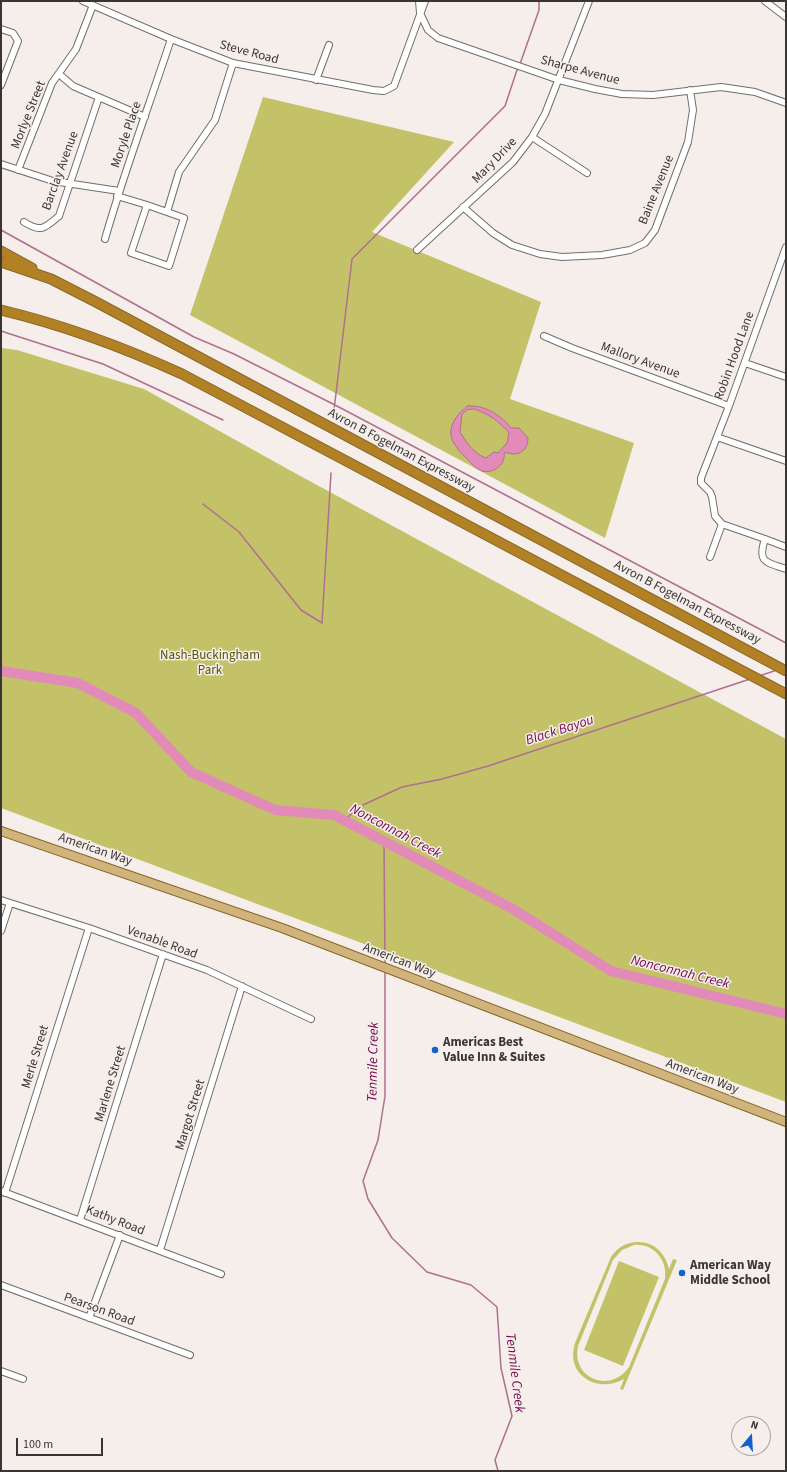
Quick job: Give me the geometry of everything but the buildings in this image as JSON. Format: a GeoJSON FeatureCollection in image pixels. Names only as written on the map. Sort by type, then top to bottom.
{"type":"FeatureCollection","features":[{"type":"Feature","properties":{"kind":"highway"},"geometry":{"type":"LineString","coordinates":[[1,251],[51,279]]}},
{"type":"Feature","properties":{"kind":"highway","name":"Avron B Fogelman Expressway"},"geometry":{"type":"LineString","coordinates":[[1,262],[51,279],[786,671]]}},
{"type":"Feature","properties":{"kind":"highway"},"geometry":{"type":"LineString","coordinates":[[1,310],[34,318],[92,336],[182,374],[732,667],[786,694]]}},
{"type":"Feature","properties":{"kind":"highway"},"geometry":{"type":"LineString","coordinates":[[760,657],[786,665]]}},
{"type":"Feature","properties":{"kind":"main road","name":"American Way"},"geometry":{"type":"LineString","coordinates":[[1,831],[232,910],[786,1122]]}},
{"type":"Feature","properties":{"kind":"street","name":"Steve Road"},"geometry":{"type":"LineString","coordinates":[[83,1],[171,39],[233,63],[316,80],[384,91],[394,86],[420,13]]}},
{"type":"Feature","properties":{"kind":"street","name":"Sharpe Avenue"},"geometry":{"type":"LineString","coordinates":[[419,1],[420,13],[428,30],[438,38],[559,80],[622,94],[653,94],[721,87],[755,92],[786,103]]}},
{"type":"Feature","properties":{"kind":"street"},"geometry":{"type":"LineString","coordinates":[[420,13],[425,1]]}},
{"type":"Feature","properties":{"kind":"street","name":"Mary Drive"},"geometry":{"type":"LineString","coordinates":[[417,250],[513,162],[532,137],[545,114],[589,1]]}},
{"type":"Feature","properties":{"kind":"street"},"geometry":{"type":"LineString","coordinates":[[765,1],[786,17]]}},
{"type":"Feature","properties":{"kind":"street","name":"Morlye Street"},"geometry":{"type":"LineString","coordinates":[[18,170],[52,83],[76,49],[93,5]]}},
{"type":"Feature","properties":{"kind":"street"},"geometry":{"type":"LineString","coordinates":[[1,29],[13,33],[18,41],[1,85]]}},
{"type":"Feature","properties":{"kind":"street","name":"Moryle Place"},"geometry":{"type":"LineString","coordinates":[[105,239],[118,194],[171,39]]}},
{"type":"Feature","properties":{"kind":"street"},"geometry":{"type":"LineString","coordinates":[[316,80],[329,45]]}},
{"type":"Feature","properties":{"kind":"street"},"geometry":{"type":"LineString","coordinates":[[167,212],[179,172],[215,120],[233,63]]}},
{"type":"Feature","properties":{"kind":"street"},"geometry":{"type":"LineString","coordinates":[[59,74],[73,86],[145,117]]}},
{"type":"Feature","properties":{"kind":"street","name":"Baine Avenue"},"geometry":{"type":"LineString","coordinates":[[463,207],[493,233],[512,245],[540,254],[562,257],[602,255],[630,250],[645,243],[655,230],[688,142],[693,110],[690,90]]}},
{"type":"Feature","properties":{"kind":"street","name":"Barclay Avenue"},"geometry":{"type":"LineString","coordinates":[[24,222],[38,229],[48,225],[58,216],[99,97]]}},
{"type":"Feature","properties":{"kind":"street"},"geometry":{"type":"LineString","coordinates":[[532,137],[587,173]]}},
{"type":"Feature","properties":{"kind":"street","name":"Morlye Street"},"geometry":{"type":"LineString","coordinates":[[1,164],[53,181],[70,183],[118,194],[184,218],[169,266],[131,253],[146,205]]}},
{"type":"Feature","properties":{"kind":"street","name":"Robin Hood Lane"},"geometry":{"type":"LineString","coordinates":[[722,524],[715,516],[712,497],[710,492],[701,482],[701,478],[785,255],[786,247]]}},
{"type":"Feature","properties":{"kind":"street","name":"Mallory Avenue"},"geometry":{"type":"LineString","coordinates":[[544,336],[572,348],[729,406]]}},
{"type":"Feature","properties":{"kind":"street"},"geometry":{"type":"LineString","coordinates":[[744,363],[786,377]]}},
{"type":"Feature","properties":{"kind":"street"},"geometry":{"type":"LineString","coordinates":[[717,437],[786,461]]}},
{"type":"Feature","properties":{"kind":"street"},"geometry":{"type":"LineString","coordinates":[[710,557],[722,524],[786,546]]}},
{"type":"Feature","properties":{"kind":"street"},"geometry":{"type":"LineString","coordinates":[[766,539],[762,554],[764,560],[770,564],[786,569]]}},
{"type":"Feature","properties":{"kind":"street","name":"Venable Road"},"geometry":{"type":"LineString","coordinates":[[1,900],[89,928],[207,970],[311,1019]]}},
{"type":"Feature","properties":{"kind":"street"},"geometry":{"type":"LineString","coordinates":[[1,931],[10,903]]}},
{"type":"Feature","properties":{"kind":"street","name":"Merle Street"},"geometry":{"type":"LineString","coordinates":[[3,1192],[89,928]]}},
{"type":"Feature","properties":{"kind":"street","name":"Marlene Street"},"geometry":{"type":"LineString","coordinates":[[80,1220],[163,954]]}},
{"type":"Feature","properties":{"kind":"street","name":"Margot Street"},"geometry":{"type":"LineString","coordinates":[[160,1250],[242,986]]}},
{"type":"Feature","properties":{"kind":"street","name":"Kathy Road"},"geometry":{"type":"LineString","coordinates":[[3,1192],[221,1274]]}},
{"type":"Feature","properties":{"kind":"street"},"geometry":{"type":"LineString","coordinates":[[89,1318],[120,1235]]}},
{"type":"Feature","properties":{"kind":"street","name":"Pearson Road"},"geometry":{"type":"LineString","coordinates":[[1,1285],[190,1354]]}},
{"type":"Feature","properties":{"kind":"street"},"geometry":{"type":"LineString","coordinates":[[1,1371],[23,1379]]}},
{"type":"Feature","properties":{"kind":"green space"},"geometry":{"type":"Polygon","coordinates":[[[263,97],[454,142],[372,232],[541,302],[510,399],[634,443],[605,538],[190,315],[263,97]]]}},
{"type":"Feature","properties":{"kind":"green space","name":"Nash-Buckingham Park"},"geometry":{"type":"Polygon","coordinates":[[[1,348],[17,350],[144,389],[293,472],[786,739],[786,1102],[1,808],[1,348]]]}},
{"type":"Feature","properties":{"kind":"green space"},"geometry":{"type":"Polygon","coordinates":[[[636,1242],[648,1243],[657,1249],[665,1257],[669,1269],[673,1259],[677,1260],[623,1390],[620,1389],[624,1379],[614,1383],[604,1384],[594,1383],[586,1379],[579,1372],[575,1364],[573,1354],[575,1343],[611,1257],[622,1246],[636,1242]],[[634,1245],[622,1250],[613,1260],[578,1346],[577,1357],[580,1367],[586,1374],[594,1379],[603,1381],[612,1380],[621,1375],[629,1367],[665,1279],[662,1259],[653,1250],[641,1245],[634,1245]]]}},
{"type":"Feature","properties":{"kind":"green space"},"geometry":{"type":"Polygon","coordinates":[[[619,1261],[659,1277],[623,1366],[584,1350],[619,1261]]]}},
{"type":"Feature","properties":{"kind":"shaded area"},"geometry":{"type":"Polygon","coordinates":[[[468,406],[474,406],[486,409],[497,415],[511,428],[519,428],[528,438],[525,449],[517,454],[504,453],[501,465],[494,470],[486,472],[478,469],[458,450],[452,439],[451,430],[454,420],[468,406]],[[474,409],[467,410],[462,414],[460,432],[474,450],[486,458],[494,452],[498,453],[507,443],[509,433],[493,418],[474,409]]]}},
{"type":"Feature","properties":{"kind":"waterway"},"geometry":{"type":"LineString","coordinates":[[520,64],[539,10],[539,1]]}},
{"type":"Feature","properties":{"kind":"waterway"},"geometry":{"type":"LineString","coordinates":[[334,410],[352,259],[505,106],[518,67]]}},
{"type":"Feature","properties":{"kind":"waterway"},"geometry":{"type":"LineString","coordinates":[[1,230],[194,337],[234,354],[335,405],[786,643]]}},
{"type":"Feature","properties":{"kind":"waterway"},"geometry":{"type":"LineString","coordinates":[[1,331],[103,364],[223,420]]}},
{"type":"Feature","properties":{"kind":"waterway"},"geometry":{"type":"LineString","coordinates":[[203,504],[239,532],[301,610],[322,623],[331,473]]}},
{"type":"Feature","properties":{"kind":"waterway","name":"Black Bayou"},"geometry":{"type":"LineString","coordinates":[[759,676],[777,670]]}},
{"type":"Feature","properties":{"kind":"waterway","name":"Nonconnah Creek"},"geometry":{"type":"LineString","coordinates":[[1,671],[78,683],[136,713],[191,772],[275,810],[334,815],[513,909],[611,971],[786,1014]]}},
{"type":"Feature","properties":{"kind":"waterway","name":"Black Bayou"},"geometry":{"type":"LineString","coordinates":[[344,820],[363,805],[402,787],[442,779],[488,766],[750,679]]}},
{"type":"Feature","properties":{"kind":"waterway","name":"Tenmile Creek"},"geometry":{"type":"LineString","coordinates":[[384,842],[385,964]]}},
{"type":"Feature","properties":{"kind":"waterway","name":"Tenmile Creek"},"geometry":{"type":"LineString","coordinates":[[385,970],[385,1096],[378,1140],[363,1181],[368,1199],[392,1238],[427,1272],[471,1285],[497,1307],[501,1368],[512,1416],[495,1460],[498,1471]]}},
{"type":"Feature","properties":{"kind":"place","name":"Americas Best Value Inn & Suites"},"geometry":{"type":"Point","coordinates":[435,1050]}},
{"type":"Feature","properties":{"kind":"place","name":"American Way Middle School"},"geometry":{"type":"Point","coordinates":[682,1273]}}]}
